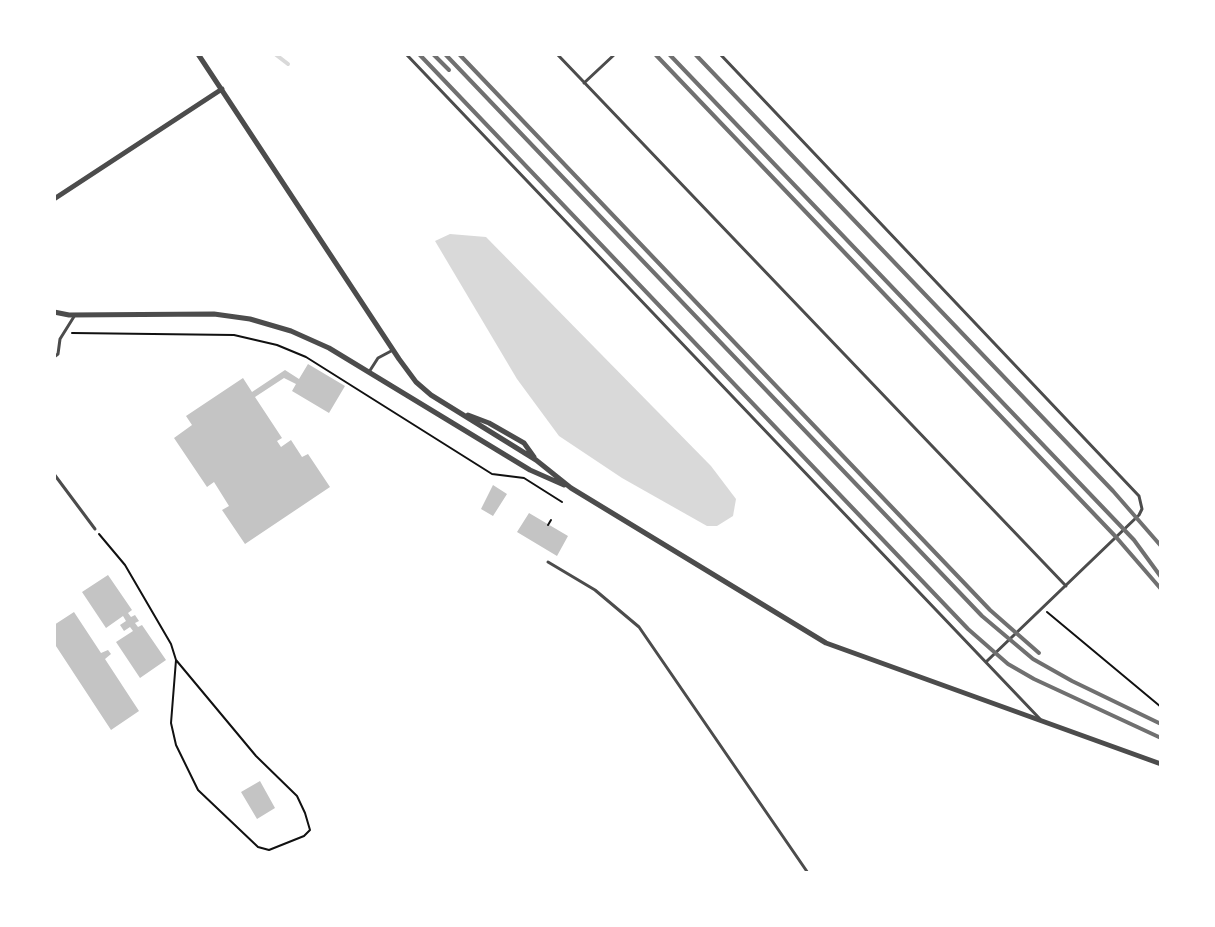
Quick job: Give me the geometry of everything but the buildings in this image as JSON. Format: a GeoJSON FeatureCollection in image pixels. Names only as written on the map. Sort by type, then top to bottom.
{"type":"FeatureCollection","features":[{"type":"Feature","properties":{"kind":"street"},"geometry":{"type":"LineString","coordinates":[[198,54],[393,350],[422,388],[536,460],[570,488]]}},
{"type":"Feature","properties":{"kind":"street"},"geometry":{"type":"LineString","coordinates":[[54,199],[222,89]]}},
{"type":"Feature","properties":{"kind":"street"},"geometry":{"type":"LineString","coordinates":[[54,312],[75,315],[193,314],[250,319],[309,338],[530,470],[570,488],[826,643],[1161,764]]}},
{"type":"Feature","properties":{"kind":"lane"},"geometry":{"type":"LineString","coordinates":[[406,54],[1043,722]]}},
{"type":"Feature","properties":{"kind":"lane"},"geometry":{"type":"LineString","coordinates":[[557,54],[1066,586]]}},
{"type":"Feature","properties":{"kind":"lane"},"geometry":{"type":"LineString","coordinates":[[585,83],[615,54]]}},
{"type":"Feature","properties":{"kind":"lane"},"geometry":{"type":"LineString","coordinates":[[720,54],[1139,496],[1142,509],[1139,515],[987,662]]}},
{"type":"Feature","properties":{"kind":"lane"},"geometry":{"type":"LineString","coordinates":[[54,357],[58,354],[63,334],[75,315]]}},
{"type":"Feature","properties":{"kind":"lane"},"geometry":{"type":"LineString","coordinates":[[54,348],[58,354]]}},
{"type":"Feature","properties":{"kind":"lane"},"geometry":{"type":"LineString","coordinates":[[369,372],[378,358],[393,350]]}},
{"type":"Feature","properties":{"kind":"lane"},"geometry":{"type":"LineString","coordinates":[[54,474],[95,529]]}},
{"type":"Feature","properties":{"kind":"lane"},"geometry":{"type":"LineString","coordinates":[[548,562],[595,590],[639,627],[808,873]]}},
{"type":"Feature","properties":{"kind":"path"},"geometry":{"type":"LineString","coordinates":[[63,334],[210,334],[234,336],[277,345],[306,357],[492,474],[524,478],[562,502]]}},
{"type":"Feature","properties":{"kind":"path"},"geometry":{"type":"LineString","coordinates":[[548,525],[551,520]]}},
{"type":"Feature","properties":{"kind":"path"},"geometry":{"type":"LineString","coordinates":[[95,529],[125,565],[167,635],[176,660],[256,756],[297,796],[306,813],[310,830],[304,836],[269,850],[258,847],[198,790],[176,745],[171,723],[176,660]]}},
{"type":"Feature","properties":{"kind":"path"},"geometry":{"type":"LineString","coordinates":[[1042,608],[1161,707]]}},
{"type":"Feature","properties":{"kind":"shaded area"},"geometry":{"type":"Polygon","coordinates":[[[450,234],[486,237],[711,466],[736,499],[733,516],[717,526],[707,526],[622,478],[559,436],[517,379],[435,241],[450,234]]]}},
{"type":"Feature","properties":{"kind":"waterway"},"geometry":{"type":"LineString","coordinates":[[275,54],[288,64]]}},
{"type":"Feature","properties":{"kind":"railway"},"geometry":{"type":"LineString","coordinates":[[419,54],[968,629],[1008,664],[1034,679],[1161,738]]}},
{"type":"Feature","properties":{"kind":"railway"},"geometry":{"type":"LineString","coordinates":[[433,54],[449,70]]}},
{"type":"Feature","properties":{"kind":"railway"},"geometry":{"type":"LineString","coordinates":[[445,54],[982,616],[1033,659],[1072,681],[1161,724]]}},
{"type":"Feature","properties":{"kind":"railway"},"geometry":{"type":"LineString","coordinates":[[459,54],[990,610],[1039,653]]}},
{"type":"Feature","properties":{"kind":"railway"},"geometry":{"type":"LineString","coordinates":[[655,54],[1116,537],[1161,589]]}},
{"type":"Feature","properties":{"kind":"railway"},"geometry":{"type":"LineString","coordinates":[[669,54],[1134,540],[1161,577]]}},
{"type":"Feature","properties":{"kind":"railway"},"geometry":{"type":"LineString","coordinates":[[695,54],[1113,491],[1161,546]]}}]}
